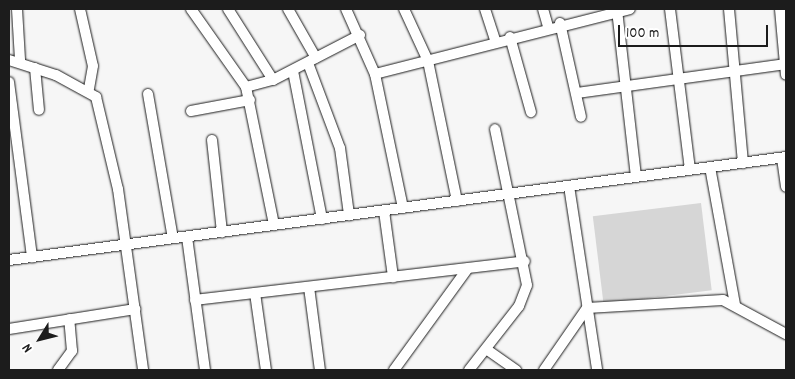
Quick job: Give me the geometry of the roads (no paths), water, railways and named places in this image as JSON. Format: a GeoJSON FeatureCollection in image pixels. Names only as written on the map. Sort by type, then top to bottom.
{"type":"FeatureCollection","features":[{"type":"Feature","properties":{"kind":"street"},"geometry":{"type":"LineString","coordinates":[[17,9],[20,60]]}},
{"type":"Feature","properties":{"kind":"street"},"geometry":{"type":"LineString","coordinates":[[80,9],[93,66],[89,89]]}},
{"type":"Feature","properties":{"kind":"street"},"geometry":{"type":"LineString","coordinates":[[192,9],[246,87],[274,225]]}},
{"type":"Feature","properties":{"kind":"street"},"geometry":{"type":"LineString","coordinates":[[228,9],[273,80]]}},
{"type":"Feature","properties":{"kind":"street"},"geometry":{"type":"LineString","coordinates":[[288,9],[312,61],[340,148],[349,215]]}},
{"type":"Feature","properties":{"kind":"street"},"geometry":{"type":"LineString","coordinates":[[346,9],[360,35],[375,74],[403,208]]}},
{"type":"Feature","properties":{"kind":"street"},"geometry":{"type":"LineString","coordinates":[[404,9],[428,61],[457,201]]}},
{"type":"Feature","properties":{"kind":"street"},"geometry":{"type":"LineString","coordinates":[[485,9],[496,42]]}},
{"type":"Feature","properties":{"kind":"street"},"geometry":{"type":"LineString","coordinates":[[543,9],[548,26]]}},
{"type":"Feature","properties":{"kind":"street"},"geometry":{"type":"LineString","coordinates":[[375,74],[496,42],[596,11],[630,9]]}},
{"type":"Feature","properties":{"kind":"street"},"geometry":{"type":"LineString","coordinates":[[670,9],[681,79],[690,170]]}},
{"type":"Feature","properties":{"kind":"street"},"geometry":{"type":"LineString","coordinates":[[729,9],[733,70],[743,163]]}},
{"type":"Feature","properties":{"kind":"street"},"geometry":{"type":"LineString","coordinates":[[780,9],[784,35],[786,75]]}},
{"type":"Feature","properties":{"kind":"street"},"geometry":{"type":"LineString","coordinates":[[617,10],[636,177]]}},
{"type":"Feature","properties":{"kind":"street"},"geometry":{"type":"LineString","coordinates":[[560,23],[577,93],[580,116]]}},
{"type":"Feature","properties":{"kind":"street"},"geometry":{"type":"LineString","coordinates":[[246,87],[273,80],[360,35]]}},
{"type":"Feature","properties":{"kind":"street"},"geometry":{"type":"LineString","coordinates":[[510,37],[532,112]]}},
{"type":"Feature","properties":{"kind":"street"},"geometry":{"type":"LineString","coordinates":[[9,60],[20,60],[35,68],[89,89],[96,97],[110,151],[127,245],[143,370]]}},
{"type":"Feature","properties":{"kind":"street"},"geometry":{"type":"LineString","coordinates":[[577,93],[785,64]]}},
{"type":"Feature","properties":{"kind":"street"},"geometry":{"type":"LineString","coordinates":[[35,68],[39,110]]}},
{"type":"Feature","properties":{"kind":"street"},"geometry":{"type":"LineString","coordinates":[[292,71],[322,219]]}},
{"type":"Feature","properties":{"kind":"street"},"geometry":{"type":"LineString","coordinates":[[9,82],[32,257]]}},
{"type":"Feature","properties":{"kind":"street"},"geometry":{"type":"LineString","coordinates":[[148,94],[173,238]]}},
{"type":"Feature","properties":{"kind":"street"},"geometry":{"type":"LineString","coordinates":[[191,111],[250,100]]}},
{"type":"Feature","properties":{"kind":"street"},"geometry":{"type":"LineString","coordinates":[[469,370],[524,297],[525,261],[508,194],[495,129]]}},
{"type":"Feature","properties":{"kind":"street"},"geometry":{"type":"LineString","coordinates":[[212,140],[222,232]]}},
{"type":"Feature","properties":{"kind":"street"},"geometry":{"type":"LineString","coordinates":[[9,260],[784,158],[786,187]]}},
{"type":"Feature","properties":{"kind":"street"},"geometry":{"type":"LineString","coordinates":[[710,167],[735,304]]}},
{"type":"Feature","properties":{"kind":"street"},"geometry":{"type":"LineString","coordinates":[[569,186],[597,370]]}},
{"type":"Feature","properties":{"kind":"street"},"geometry":{"type":"LineString","coordinates":[[384,211],[393,277]]}},
{"type":"Feature","properties":{"kind":"street"},"geometry":{"type":"LineString","coordinates":[[187,237],[205,370]]}},
{"type":"Feature","properties":{"kind":"street"},"geometry":{"type":"LineString","coordinates":[[195,300],[525,261]]}},
{"type":"Feature","properties":{"kind":"street"},"geometry":{"type":"LineString","coordinates":[[394,370],[468,268]]}},
{"type":"Feature","properties":{"kind":"street"},"geometry":{"type":"LineString","coordinates":[[309,287],[320,370]]}},
{"type":"Feature","properties":{"kind":"street"},"geometry":{"type":"LineString","coordinates":[[255,293],[266,370]]}},
{"type":"Feature","properties":{"kind":"street"},"geometry":{"type":"LineString","coordinates":[[587,308],[723,300],[735,304],[786,334]]}},
{"type":"Feature","properties":{"kind":"street"},"geometry":{"type":"LineString","coordinates":[[544,370],[587,308]]}},
{"type":"Feature","properties":{"kind":"street"},"geometry":{"type":"LineString","coordinates":[[10,330],[135,309]]}},
{"type":"Feature","properties":{"kind":"street"},"geometry":{"type":"LineString","coordinates":[[58,370],[72,351],[69,320]]}},
{"type":"Feature","properties":{"kind":"street"},"geometry":{"type":"LineString","coordinates":[[486,349],[516,370]]}}]}
